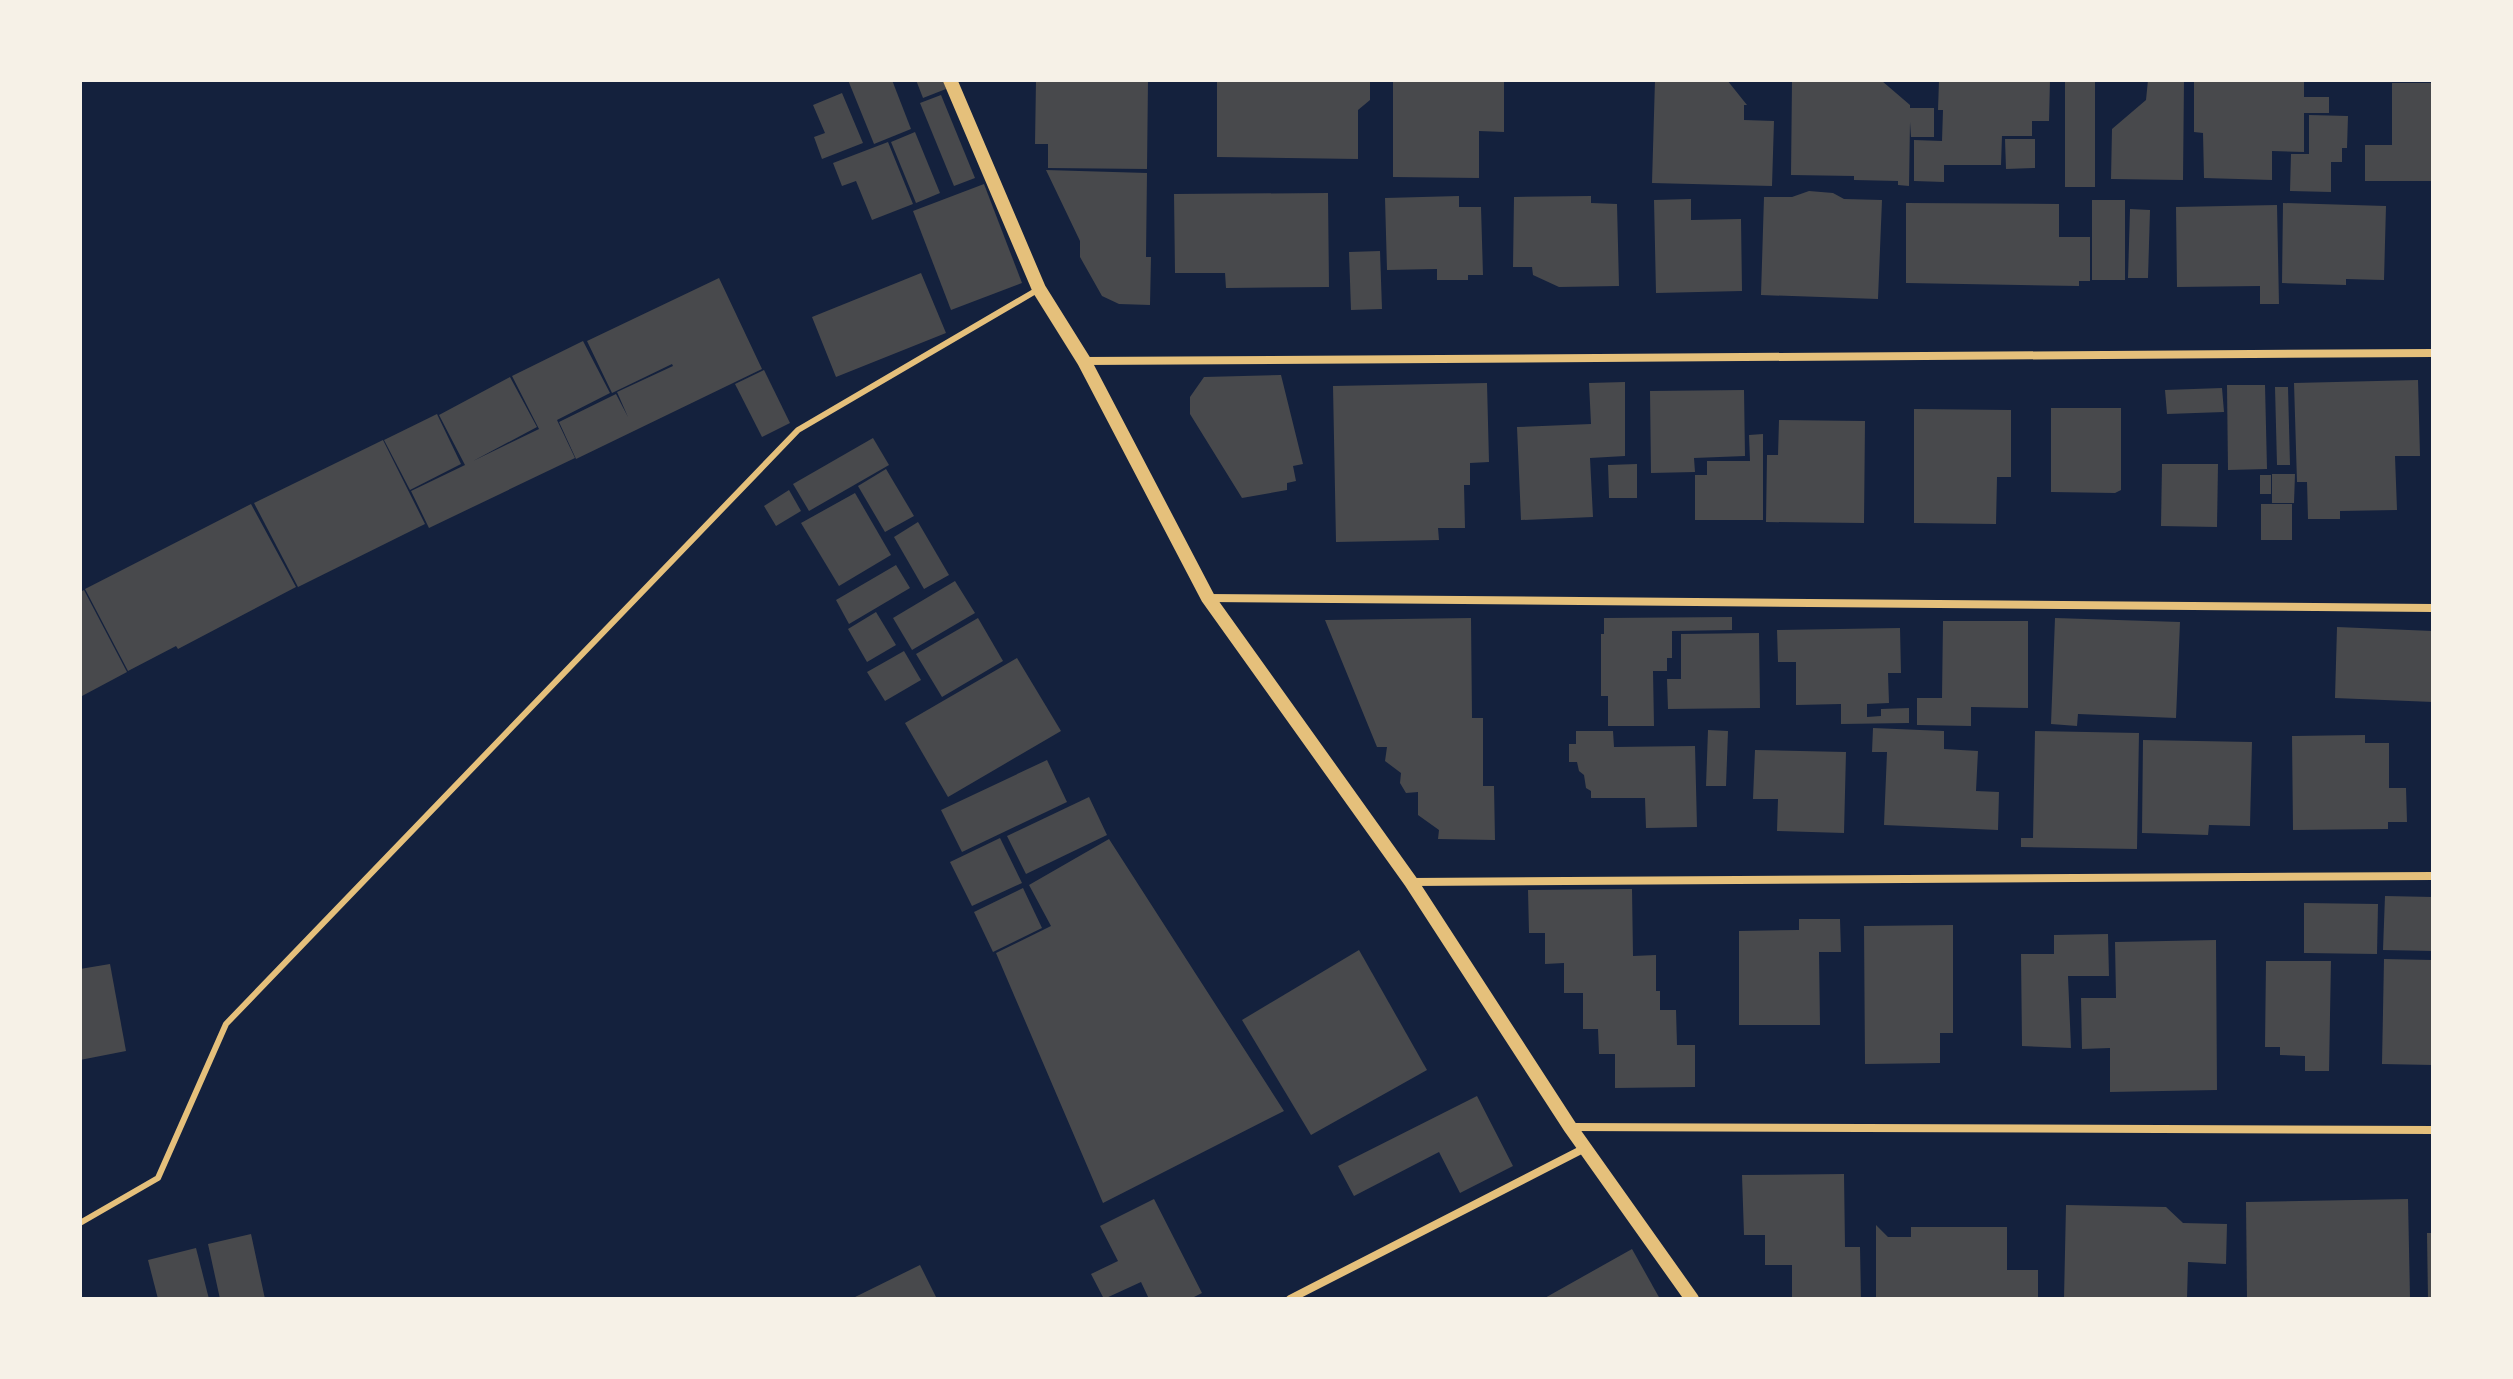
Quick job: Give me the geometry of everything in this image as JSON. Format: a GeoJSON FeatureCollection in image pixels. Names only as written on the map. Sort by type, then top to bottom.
{"type":"FeatureCollection","features":[{"type":"Feature","properties":{"kind":"street"},"geometry":{"type":"LineString","coordinates":[[950,80],[1039,289],[1084,361],[1208,598],[1411,882],[1570,1127],[1692,1299]]}},
{"type":"Feature","properties":{"kind":"street"},"geometry":{"type":"LineString","coordinates":[[1084,361],[2433,353]]}},
{"type":"Feature","properties":{"kind":"street"},"geometry":{"type":"LineString","coordinates":[[1208,598],[2433,608]]}},
{"type":"Feature","properties":{"kind":"street"},"geometry":{"type":"LineString","coordinates":[[1411,882],[2433,876]]}},
{"type":"Feature","properties":{"kind":"street"},"geometry":{"type":"LineString","coordinates":[[1570,1127],[2433,1130]]}},
{"type":"Feature","properties":{"kind":"street"},"geometry":{"type":"LineString","coordinates":[[1290,1299],[1585,1148]]}},
{"type":"Feature","properties":{"kind":"lane"},"geometry":{"type":"LineString","coordinates":[[80,1223],[158,1178],[226,1024],[798,430],[1039,289]]}},
{"type":"Feature","properties":{"kind":"building"},"geometry":{"type":"Polygon","coordinates":[[[848,80],[892,80],[911,129],[874,144],[848,80]]]}},
{"type":"Feature","properties":{"kind":"building"},"geometry":{"type":"Polygon","coordinates":[[[916,80],[943,80],[946,89],[923,98],[916,80]]]}},
{"type":"Feature","properties":{"kind":"building"},"geometry":{"type":"Polygon","coordinates":[[[1036,80],[1148,80],[1147,169],[1048,168],[1048,144],[1035,144],[1036,80]]]}},
{"type":"Feature","properties":{"kind":"building"},"geometry":{"type":"Polygon","coordinates":[[[1217,80],[1370,80],[1370,100],[1358,110],[1358,159],[1217,157],[1217,80]]]}},
{"type":"Feature","properties":{"kind":"building"},"geometry":{"type":"Polygon","coordinates":[[[1393,80],[1504,80],[1504,132],[1479,131],[1479,178],[1393,177],[1393,80]]]}},
{"type":"Feature","properties":{"kind":"building"},"geometry":{"type":"Polygon","coordinates":[[[1655,80],[1727,80],[1747,105],[1744,105],[1744,120],[1774,121],[1772,186],[1652,183],[1655,80]]]}},
{"type":"Feature","properties":{"kind":"building"},"geometry":{"type":"Polygon","coordinates":[[[1792,80],[1882,81],[1910,108],[1934,108],[1934,137],[1911,137],[1910,122],[1909,186],[1898,185],[1898,181],[1854,180],[1854,176],[1791,175],[1792,80]]]}},
{"type":"Feature","properties":{"kind":"building"},"geometry":{"type":"Polygon","coordinates":[[[1939,80],[2050,80],[2049,121],[2032,121],[2032,136],[2002,136],[2001,165],[1944,165],[1944,182],[1914,181],[1914,140],[1942,141],[1943,110],[1938,110],[1939,80]]]}},
{"type":"Feature","properties":{"kind":"building"},"geometry":{"type":"Polygon","coordinates":[[[2065,80],[2095,80],[2095,187],[2065,187],[2065,80]]]}},
{"type":"Feature","properties":{"kind":"building"},"geometry":{"type":"Polygon","coordinates":[[[2148,80],[2184,80],[2183,180],[2111,179],[2112,129],[2146,100],[2148,80]]]}},
{"type":"Feature","properties":{"kind":"building"},"geometry":{"type":"Polygon","coordinates":[[[2194,80],[2304,80],[2304,97],[2329,97],[2329,113],[2304,113],[2304,152],[2272,151],[2272,180],[2204,178],[2203,133],[2194,132],[2194,80]]]}},
{"type":"Feature","properties":{"kind":"building"},"geometry":{"type":"Polygon","coordinates":[[[2392,83],[2433,83],[2433,181],[2365,181],[2365,145],[2392,145],[2392,83]]]}},
{"type":"Feature","properties":{"kind":"building"},"geometry":{"type":"Polygon","coordinates":[[[842,93],[863,143],[822,159],[814,137],[825,133],[813,105],[842,93]]]}},
{"type":"Feature","properties":{"kind":"building"},"geometry":{"type":"Polygon","coordinates":[[[941,95],[975,178],[954,186],[920,103],[941,95]]]}},
{"type":"Feature","properties":{"kind":"building"},"geometry":{"type":"Polygon","coordinates":[[[2309,115],[2348,116],[2347,148],[2342,148],[2342,162],[2331,162],[2331,192],[2290,191],[2291,154],[2309,154],[2309,115]]]}},
{"type":"Feature","properties":{"kind":"building"},"geometry":{"type":"Polygon","coordinates":[[[915,132],[940,193],[916,203],[891,142],[915,132]]]}},
{"type":"Feature","properties":{"kind":"building"},"geometry":{"type":"Polygon","coordinates":[[[2005,139],[2035,139],[2035,168],[2006,169],[2005,139]]]}},
{"type":"Feature","properties":{"kind":"building"},"geometry":{"type":"Polygon","coordinates":[[[888,142],[913,204],[872,220],[856,181],[842,186],[833,163],[888,142]]]}},
{"type":"Feature","properties":{"kind":"building"},"geometry":{"type":"Polygon","coordinates":[[[1046,170],[1147,173],[1146,257],[1151,257],[1150,305],[1119,304],[1102,296],[1080,257],[1080,241],[1046,170]]]}},
{"type":"Feature","properties":{"kind":"building"},"geometry":{"type":"Polygon","coordinates":[[[984,184],[1022,283],[951,310],[913,211],[984,184]]]}},
{"type":"Feature","properties":{"kind":"building"},"geometry":{"type":"Polygon","coordinates":[[[1809,191],[1833,193],[1844,199],[1882,200],[1878,299],[1761,295],[1764,197],[1792,197],[1809,191]]]}},
{"type":"Feature","properties":{"kind":"building"},"geometry":{"type":"Polygon","coordinates":[[[1328,193],[1329,287],[1226,288],[1225,273],[1175,273],[1174,194],[1328,193]]]}},
{"type":"Feature","properties":{"kind":"building"},"geometry":{"type":"Polygon","coordinates":[[[1459,196],[1459,207],[1481,207],[1483,275],[1468,275],[1468,280],[1437,280],[1437,269],[1387,270],[1385,198],[1459,196]]]}},
{"type":"Feature","properties":{"kind":"building"},"geometry":{"type":"Polygon","coordinates":[[[1591,196],[1591,203],[1617,204],[1619,286],[1559,287],[1533,275],[1532,267],[1513,267],[1514,197],[1591,196]]]}},
{"type":"Feature","properties":{"kind":"building"},"geometry":{"type":"Polygon","coordinates":[[[1691,199],[1691,220],[1741,219],[1742,291],[1656,293],[1654,200],[1691,199]]]}},
{"type":"Feature","properties":{"kind":"building"},"geometry":{"type":"Polygon","coordinates":[[[2092,200],[2125,200],[2125,280],[2092,280],[2092,200]]]}},
{"type":"Feature","properties":{"kind":"building"},"geometry":{"type":"Polygon","coordinates":[[[1906,203],[2059,204],[2059,237],[2090,237],[2090,281],[2079,281],[2079,286],[1906,283],[1906,203]]]}},
{"type":"Feature","properties":{"kind":"building"},"geometry":{"type":"Polygon","coordinates":[[[2283,203],[2386,206],[2384,280],[2346,279],[2346,285],[2282,283],[2283,203]]]}},
{"type":"Feature","properties":{"kind":"building"},"geometry":{"type":"Polygon","coordinates":[[[2277,205],[2279,304],[2260,304],[2260,286],[2177,287],[2176,207],[2277,205]]]}},
{"type":"Feature","properties":{"kind":"building"},"geometry":{"type":"Polygon","coordinates":[[[2130,209],[2150,210],[2148,278],[2128,278],[2130,209]]]}},
{"type":"Feature","properties":{"kind":"building"},"geometry":{"type":"Polygon","coordinates":[[[1380,251],[1382,309],[1351,310],[1349,252],[1380,251]]]}},
{"type":"Feature","properties":{"kind":"building"},"geometry":{"type":"Polygon","coordinates":[[[921,273],[946,333],[836,377],[812,317],[921,273]]]}},
{"type":"Feature","properties":{"kind":"building"},"geometry":{"type":"Polygon","coordinates":[[[719,278],[762,369],[576,459],[559,422],[616,394],[628,417],[617,392],[673,366],[612,393],[587,341],[719,278]]]}},
{"type":"Feature","properties":{"kind":"building"},"geometry":{"type":"Polygon","coordinates":[[[583,341],[610,393],[557,420],[575,458],[429,528],[411,491],[465,465],[439,415],[510,377],[537,427],[473,461],[539,429],[512,376],[583,341]]]}},
{"type":"Feature","properties":{"kind":"building"},"geometry":{"type":"Polygon","coordinates":[[[764,370],[790,423],[762,437],[735,384],[764,370]]]}},
{"type":"Feature","properties":{"kind":"building"},"geometry":{"type":"Polygon","coordinates":[[[1281,375],[1303,464],[1293,466],[1296,481],[1287,483],[1287,490],[1242,498],[1190,414],[1190,397],[1204,377],[1281,375]]]}},
{"type":"Feature","properties":{"kind":"building"},"geometry":{"type":"Polygon","coordinates":[[[2418,380],[2420,456],[2395,456],[2397,510],[2340,511],[2340,519],[2308,519],[2307,482],[2297,482],[2294,383],[2418,380]]]}},
{"type":"Feature","properties":{"kind":"building"},"geometry":{"type":"Polygon","coordinates":[[[1625,382],[1625,456],[1590,458],[1593,517],[1521,520],[1517,427],[1591,424],[1589,383],[1625,382]]]}},
{"type":"Feature","properties":{"kind":"building"},"geometry":{"type":"Polygon","coordinates":[[[1487,383],[1489,462],[1470,463],[1470,485],[1464,485],[1465,528],[1438,528],[1439,540],[1336,542],[1333,386],[1487,383]]]}},
{"type":"Feature","properties":{"kind":"building"},"geometry":{"type":"Polygon","coordinates":[[[2227,385],[2265,385],[2267,469],[2228,470],[2227,385]]]}},
{"type":"Feature","properties":{"kind":"building"},"geometry":{"type":"Polygon","coordinates":[[[2275,387],[2288,387],[2290,465],[2277,465],[2275,387]]]}},
{"type":"Feature","properties":{"kind":"building"},"geometry":{"type":"Polygon","coordinates":[[[2222,388],[2224,412],[2167,414],[2165,390],[2222,388]]]}},
{"type":"Feature","properties":{"kind":"building"},"geometry":{"type":"Polygon","coordinates":[[[1744,390],[1745,456],[1694,458],[1695,472],[1651,473],[1650,391],[1744,390]]]}},
{"type":"Feature","properties":{"kind":"building"},"geometry":{"type":"Polygon","coordinates":[[[2051,408],[2121,408],[2121,490],[2115,493],[2051,492],[2051,408]]]}},
{"type":"Feature","properties":{"kind":"building"},"geometry":{"type":"Polygon","coordinates":[[[1914,409],[2011,410],[2011,477],[1997,477],[1996,524],[1914,523],[1914,409]]]}},
{"type":"Feature","properties":{"kind":"building"},"geometry":{"type":"Polygon","coordinates":[[[437,414],[461,464],[410,490],[384,440],[437,414]]]}},
{"type":"Feature","properties":{"kind":"building"},"geometry":{"type":"Polygon","coordinates":[[[1779,420],[1865,421],[1864,523],[1766,522],[1767,455],[1778,455],[1779,420]]]}},
{"type":"Feature","properties":{"kind":"building"},"geometry":{"type":"Polygon","coordinates":[[[1763,434],[1763,520],[1695,520],[1695,475],[1707,475],[1707,461],[1750,461],[1749,435],[1763,434]]]}},
{"type":"Feature","properties":{"kind":"building"},"geometry":{"type":"Polygon","coordinates":[[[873,438],[889,465],[809,511],[793,484],[873,438]]]}},
{"type":"Feature","properties":{"kind":"building"},"geometry":{"type":"Polygon","coordinates":[[[383,440],[425,524],[298,587],[254,503],[383,440]]]}},
{"type":"Feature","properties":{"kind":"building"},"geometry":{"type":"Polygon","coordinates":[[[1637,464],[1637,498],[1609,498],[1608,465],[1637,464]]]}},
{"type":"Feature","properties":{"kind":"building"},"geometry":{"type":"Polygon","coordinates":[[[2162,464],[2218,464],[2217,527],[2161,526],[2162,464]]]}},
{"type":"Feature","properties":{"kind":"building"},"geometry":{"type":"Polygon","coordinates":[[[886,469],[914,516],[885,532],[858,486],[886,469]]]}},
{"type":"Feature","properties":{"kind":"building"},"geometry":{"type":"Polygon","coordinates":[[[2272,474],[2295,474],[2294,503],[2272,503],[2272,474]]]}},
{"type":"Feature","properties":{"kind":"building"},"geometry":{"type":"Polygon","coordinates":[[[2260,475],[2271,475],[2271,494],[2260,494],[2260,475]]]}},
{"type":"Feature","properties":{"kind":"building"},"geometry":{"type":"Polygon","coordinates":[[[789,490],[801,511],[776,526],[764,506],[789,490]]]}},
{"type":"Feature","properties":{"kind":"building"},"geometry":{"type":"Polygon","coordinates":[[[855,493],[891,555],[839,586],[801,523],[855,493]]]}},
{"type":"Feature","properties":{"kind":"building"},"geometry":{"type":"Polygon","coordinates":[[[251,504],[296,587],[178,649],[176,646],[128,671],[85,589],[251,504]]]}},
{"type":"Feature","properties":{"kind":"building"},"geometry":{"type":"Polygon","coordinates":[[[2261,504],[2292,504],[2292,540],[2261,540],[2261,504]]]}},
{"type":"Feature","properties":{"kind":"building"},"geometry":{"type":"Polygon","coordinates":[[[918,522],[949,575],[924,589],[894,537],[918,522]]]}},
{"type":"Feature","properties":{"kind":"building"},"geometry":{"type":"Polygon","coordinates":[[[896,565],[910,588],[849,624],[836,600],[896,565]]]}},
{"type":"Feature","properties":{"kind":"building"},"geometry":{"type":"Polygon","coordinates":[[[955,581],[975,613],[912,650],[893,618],[955,581]]]}},
{"type":"Feature","properties":{"kind":"building"},"geometry":{"type":"Polygon","coordinates":[[[84,590],[127,672],[82,696],[80,592],[84,590]]]}},
{"type":"Feature","properties":{"kind":"building"},"geometry":{"type":"Polygon","coordinates":[[[876,612],[896,645],[867,662],[848,629],[876,612]]]}},
{"type":"Feature","properties":{"kind":"building"},"geometry":{"type":"Polygon","coordinates":[[[1732,617],[1732,630],[1672,631],[1672,658],[1667,658],[1667,671],[1653,671],[1654,726],[1608,726],[1608,696],[1601,696],[1604,618],[1732,617]]]}},
{"type":"Feature","properties":{"kind":"building"},"geometry":{"type":"Polygon","coordinates":[[[978,618],[1003,661],[942,697],[916,654],[978,618]]]}},
{"type":"Feature","properties":{"kind":"building"},"geometry":{"type":"Polygon","coordinates":[[[1471,618],[1472,718],[1483,718],[1483,786],[1494,786],[1495,840],[1438,839],[1439,830],[1418,815],[1418,792],[1406,793],[1400,783],[1401,773],[1385,761],[1387,747],[1377,747],[1325,620],[1471,618]]]}},
{"type":"Feature","properties":{"kind":"building"},"geometry":{"type":"Polygon","coordinates":[[[2055,618],[2180,622],[2176,718],[2078,714],[2077,726],[2051,724],[2055,618]]]}},
{"type":"Feature","properties":{"kind":"building"},"geometry":{"type":"Polygon","coordinates":[[[1943,621],[2028,621],[2028,708],[1971,707],[1971,726],[1917,725],[1917,698],[1942,698],[1943,621]]]}},
{"type":"Feature","properties":{"kind":"building"},"geometry":{"type":"Polygon","coordinates":[[[2337,627],[2433,631],[2433,702],[2335,698],[2337,627]]]}},
{"type":"Feature","properties":{"kind":"building"},"geometry":{"type":"Polygon","coordinates":[[[1900,628],[1901,673],[1888,673],[1889,703],[1867,704],[1867,717],[1881,716],[1881,709],[1909,708],[1909,723],[1841,724],[1841,704],[1796,705],[1796,662],[1778,662],[1777,630],[1900,628]]]}},
{"type":"Feature","properties":{"kind":"building"},"geometry":{"type":"Polygon","coordinates":[[[1759,633],[1760,708],[1668,709],[1667,679],[1681,679],[1681,634],[1759,633]]]}},
{"type":"Feature","properties":{"kind":"building"},"geometry":{"type":"Polygon","coordinates":[[[904,651],[921,680],[885,701],[867,672],[904,651]]]}},
{"type":"Feature","properties":{"kind":"building"},"geometry":{"type":"Polygon","coordinates":[[[1017,658],[1061,731],[948,797],[905,723],[1017,658]]]}},
{"type":"Feature","properties":{"kind":"building"},"geometry":{"type":"Polygon","coordinates":[[[1873,728],[1944,731],[1944,749],[1978,751],[1976,791],[1999,792],[1998,830],[1884,825],[1887,752],[1872,752],[1873,728]]]}},
{"type":"Feature","properties":{"kind":"building"},"geometry":{"type":"Polygon","coordinates":[[[1708,730],[1728,731],[1726,786],[1706,786],[1708,730]]]}},
{"type":"Feature","properties":{"kind":"building"},"geometry":{"type":"Polygon","coordinates":[[[1576,731],[1613,731],[1614,747],[1695,746],[1697,827],[1646,828],[1645,798],[1591,798],[1591,791],[1586,788],[1577,762],[1569,762],[1569,744],[1576,744],[1576,731]]]}},
{"type":"Feature","properties":{"kind":"building"},"geometry":{"type":"Polygon","coordinates":[[[2035,731],[2139,733],[2137,849],[2021,847],[2021,838],[2033,838],[2035,731]]]}},
{"type":"Feature","properties":{"kind":"building"},"geometry":{"type":"Polygon","coordinates":[[[2365,735],[2365,743],[2389,743],[2389,788],[2406,788],[2407,822],[2388,822],[2388,829],[2293,830],[2292,736],[2365,735]]]}},
{"type":"Feature","properties":{"kind":"building"},"geometry":{"type":"Polygon","coordinates":[[[2143,740],[2252,742],[2250,826],[2209,825],[2208,835],[2142,833],[2143,740]]]}},
{"type":"Feature","properties":{"kind":"building"},"geometry":{"type":"Polygon","coordinates":[[[1755,750],[1846,752],[1844,833],[1777,831],[1778,799],[1753,799],[1755,750]]]}},
{"type":"Feature","properties":{"kind":"building"},"geometry":{"type":"Polygon","coordinates":[[[1047,760],[1067,802],[962,852],[941,810],[1047,760]]]}},
{"type":"Feature","properties":{"kind":"building"},"geometry":{"type":"Polygon","coordinates":[[[1089,797],[1107,835],[1026,874],[1007,836],[1089,797]]]}},
{"type":"Feature","properties":{"kind":"building"},"geometry":{"type":"Polygon","coordinates":[[[1000,838],[1022,883],[972,906],[950,862],[1000,838]]]}},
{"type":"Feature","properties":{"kind":"building"},"geometry":{"type":"Polygon","coordinates":[[[1109,839],[1284,1111],[1103,1203],[996,953],[1051,926],[1029,885],[1109,839]]]}},
{"type":"Feature","properties":{"kind":"building"},"geometry":{"type":"Polygon","coordinates":[[[1023,888],[1042,928],[993,952],[974,912],[1023,888]]]}},
{"type":"Feature","properties":{"kind":"building"},"geometry":{"type":"Polygon","coordinates":[[[1632,889],[1633,956],[1656,955],[1656,991],[1660,991],[1660,1010],[1676,1010],[1677,1045],[1695,1045],[1695,1087],[1615,1088],[1615,1054],[1599,1054],[1598,1029],[1583,1029],[1583,993],[1564,993],[1564,963],[1545,964],[1545,933],[1529,933],[1528,890],[1632,889]]]}},
{"type":"Feature","properties":{"kind":"building"},"geometry":{"type":"Polygon","coordinates":[[[2385,896],[2433,897],[2433,951],[2383,950],[2385,896]]]}},
{"type":"Feature","properties":{"kind":"building"},"geometry":{"type":"Polygon","coordinates":[[[2304,903],[2378,904],[2377,954],[2304,953],[2304,903]]]}},
{"type":"Feature","properties":{"kind":"building"},"geometry":{"type":"Polygon","coordinates":[[[1799,919],[1840,919],[1841,952],[1819,952],[1820,1025],[1739,1025],[1739,931],[1799,930],[1799,919]]]}},
{"type":"Feature","properties":{"kind":"building"},"geometry":{"type":"Polygon","coordinates":[[[1953,925],[1953,1033],[1940,1033],[1940,1063],[1865,1064],[1864,926],[1953,925]]]}},
{"type":"Feature","properties":{"kind":"building"},"geometry":{"type":"Polygon","coordinates":[[[2108,934],[2109,976],[2068,976],[2071,1048],[2022,1046],[2021,954],[2054,954],[2054,935],[2108,934]]]}},
{"type":"Feature","properties":{"kind":"building"},"geometry":{"type":"Polygon","coordinates":[[[2216,940],[2217,1090],[2110,1092],[2110,1048],[2082,1049],[2081,998],[2116,998],[2115,942],[2216,940]]]}},
{"type":"Feature","properties":{"kind":"building"},"geometry":{"type":"Polygon","coordinates":[[[1359,950],[1427,1070],[1311,1135],[1242,1020],[1359,950]]]}},
{"type":"Feature","properties":{"kind":"building"},"geometry":{"type":"Polygon","coordinates":[[[2384,959],[2433,960],[2433,1065],[2382,1064],[2384,959]]]}},
{"type":"Feature","properties":{"kind":"building"},"geometry":{"type":"Polygon","coordinates":[[[2266,961],[2331,961],[2329,1071],[2305,1071],[2305,1056],[2280,1055],[2280,1047],[2265,1047],[2266,961]]]}},
{"type":"Feature","properties":{"kind":"building"},"geometry":{"type":"Polygon","coordinates":[[[110,964],[126,1051],[80,1060],[80,969],[110,964]]]}},
{"type":"Feature","properties":{"kind":"building"},"geometry":{"type":"Polygon","coordinates":[[[1477,1096],[1513,1166],[1460,1193],[1439,1152],[1354,1196],[1338,1166],[1477,1096]]]}},
{"type":"Feature","properties":{"kind":"building"},"geometry":{"type":"Polygon","coordinates":[[[1844,1174],[1845,1247],[1860,1247],[1861,1299],[1792,1299],[1792,1265],[1765,1265],[1765,1235],[1744,1235],[1742,1175],[1844,1174]]]}},
{"type":"Feature","properties":{"kind":"building"},"geometry":{"type":"Polygon","coordinates":[[[1154,1199],[1202,1293],[1190,1299],[1149,1299],[1141,1282],[1104,1299],[1091,1274],[1118,1261],[1100,1226],[1154,1199]]]}},
{"type":"Feature","properties":{"kind":"building"},"geometry":{"type":"Polygon","coordinates":[[[2408,1199],[2410,1299],[2247,1299],[2246,1202],[2408,1199]]]}},
{"type":"Feature","properties":{"kind":"building"},"geometry":{"type":"Polygon","coordinates":[[[2066,1205],[2166,1207],[2183,1223],[2227,1224],[2226,1264],[2188,1262],[2187,1299],[2064,1299],[2066,1205]]]}},
{"type":"Feature","properties":{"kind":"building"},"geometry":{"type":"Polygon","coordinates":[[[1876,1225],[1888,1237],[1911,1237],[1911,1227],[2007,1227],[2007,1270],[2038,1270],[2038,1299],[1876,1299],[1876,1225]]]}},
{"type":"Feature","properties":{"kind":"building"},"geometry":{"type":"Polygon","coordinates":[[[2427,1233],[2433,1233],[2433,1299],[2428,1299],[2427,1233]]]}},
{"type":"Feature","properties":{"kind":"building"},"geometry":{"type":"Polygon","coordinates":[[[251,1234],[265,1299],[220,1299],[208,1244],[251,1234]]]}},
{"type":"Feature","properties":{"kind":"building"},"geometry":{"type":"Polygon","coordinates":[[[196,1248],[209,1299],[158,1299],[148,1260],[196,1248]]]}},
{"type":"Feature","properties":{"kind":"building"},"geometry":{"type":"Polygon","coordinates":[[[1632,1249],[1660,1299],[1543,1299],[1632,1249]]]}},
{"type":"Feature","properties":{"kind":"building"},"geometry":{"type":"Polygon","coordinates":[[[920,1265],[937,1299],[851,1299],[920,1265]]]}}]}
